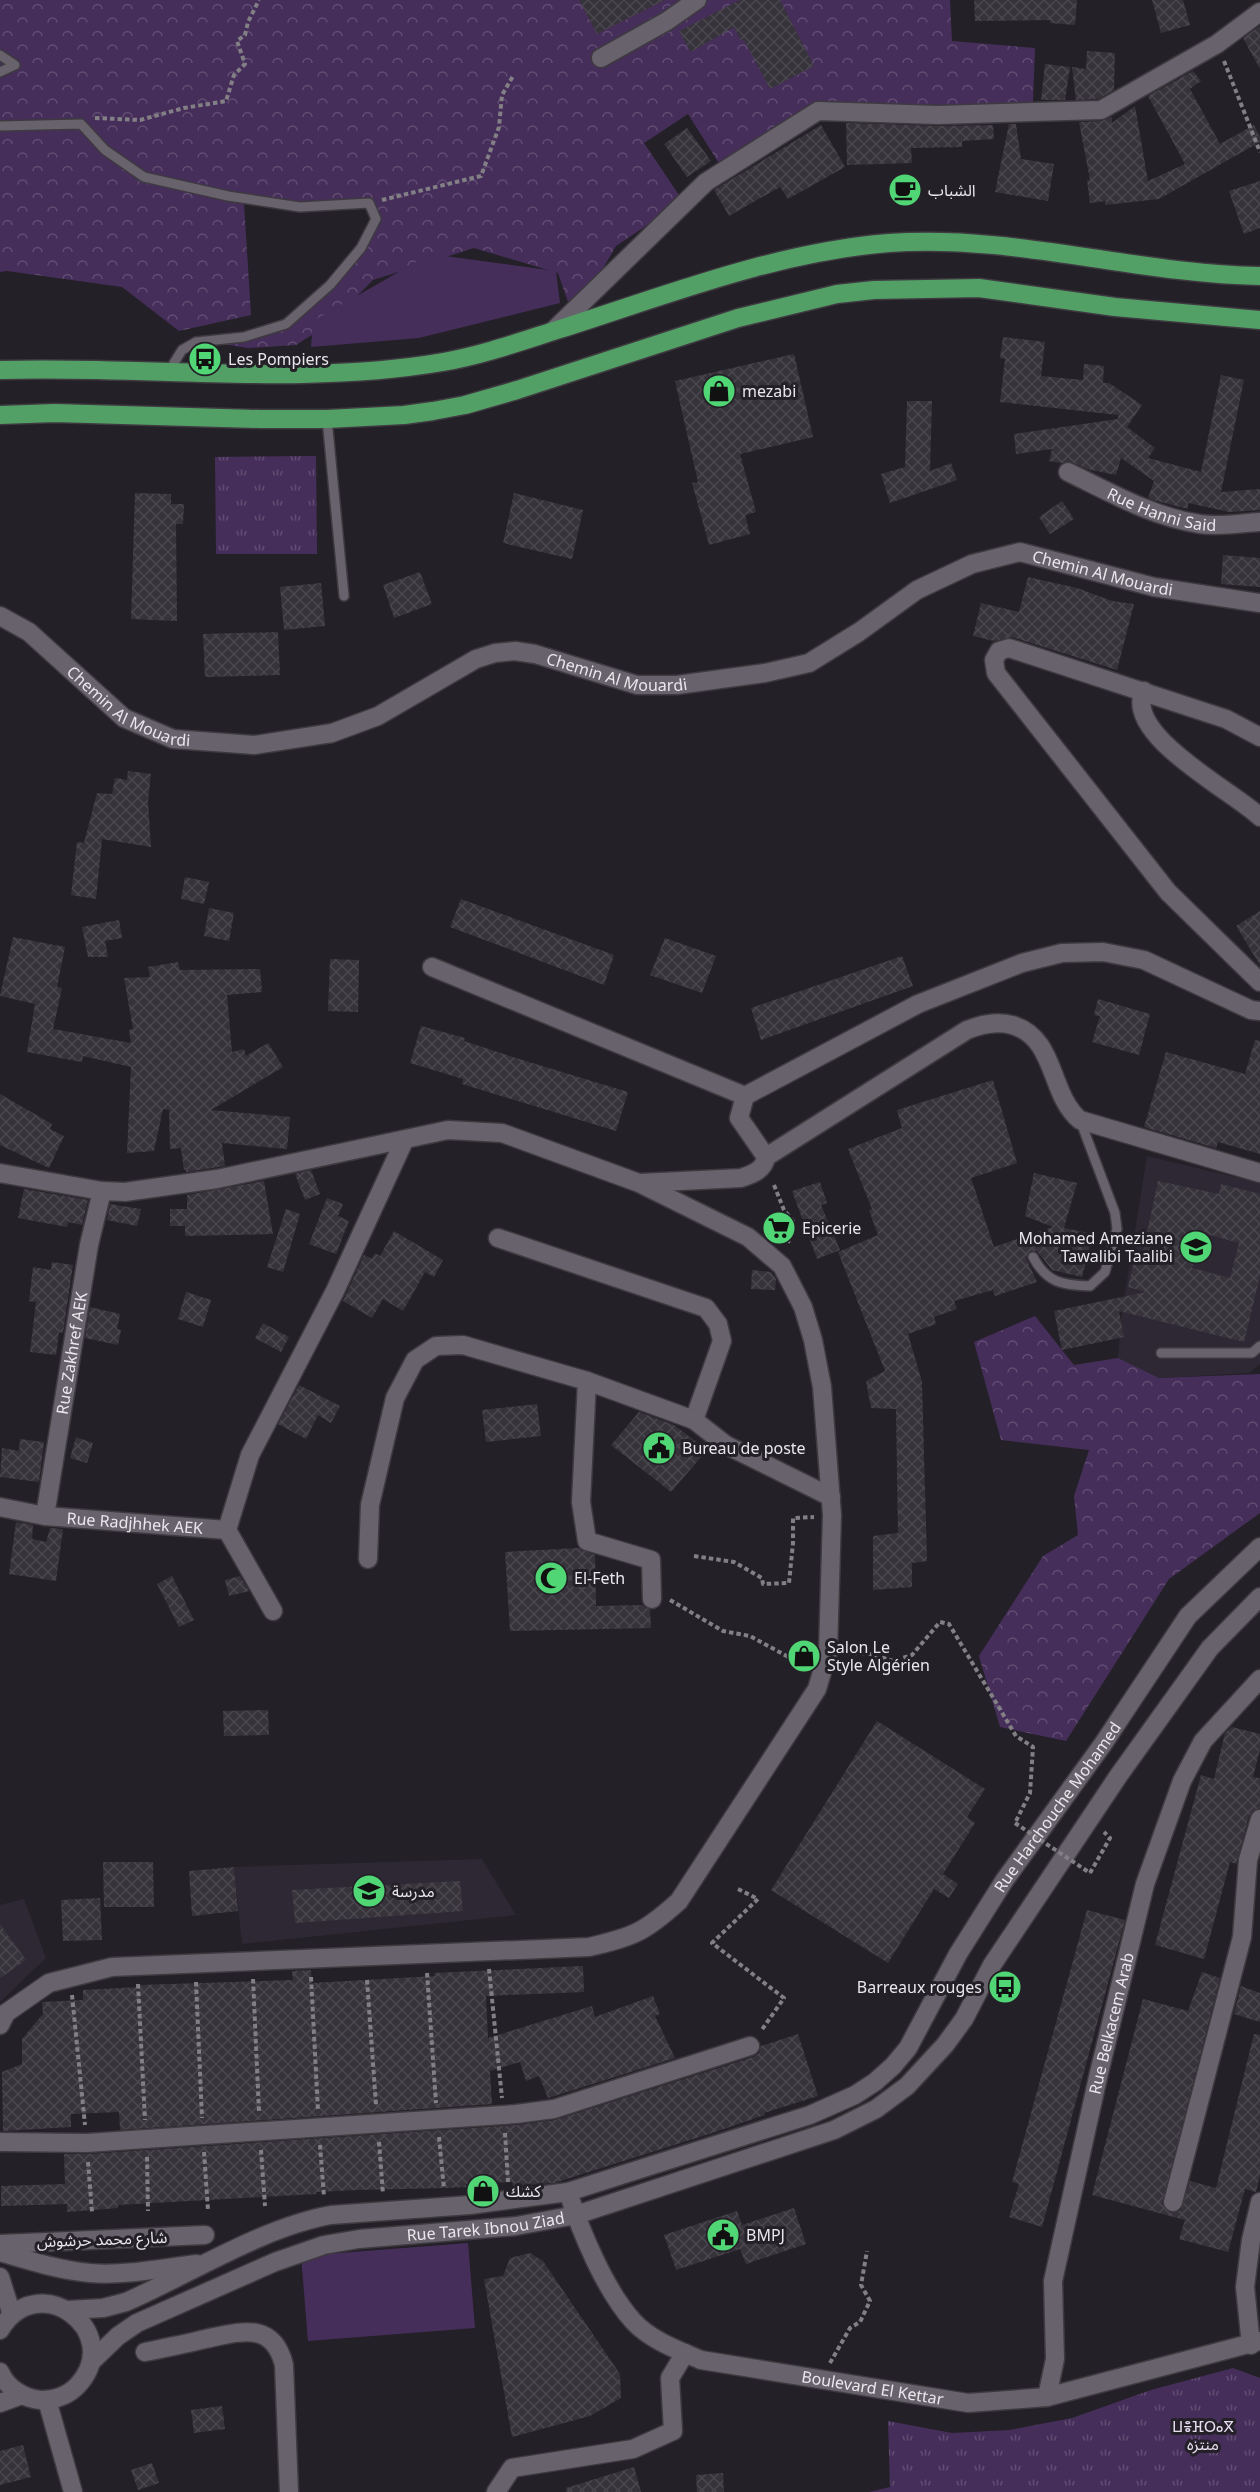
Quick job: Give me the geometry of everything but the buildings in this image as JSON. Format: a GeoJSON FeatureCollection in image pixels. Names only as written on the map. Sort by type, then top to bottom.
{"type":"FeatureCollection","features":[{"type":"Feature","properties":{"kind":"highway"},"geometry":{"type":"LineString","coordinates":[[0,370],[331,374],[370,372],[446,362],[486,352],[712,281],[813,253],[891,243],[967,243],[1187,271],[1260,276]]}},
{"type":"Feature","properties":{"kind":"highway"},"geometry":{"type":"LineString","coordinates":[[0,414],[55,413],[259,419],[327,419],[404,415],[465,405],[738,318],[856,291],[944,287],[979,288],[1115,307],[1260,320]]}},
{"type":"Feature","properties":{"kind":"street"},"geometry":{"type":"LineString","coordinates":[[601,58],[667,21],[698,0]]}},
{"type":"Feature","properties":{"kind":"street"},"geometry":{"type":"LineString","coordinates":[[553,331],[706,182],[818,111],[938,115],[1101,110],[1216,44],[1260,12]]}},
{"type":"Feature","properties":{"kind":"street","name":"Rue Hanni Said"},"geometry":{"type":"LineString","coordinates":[[1068,472],[1141,508],[1173,518],[1202,524],[1260,522]]}},
{"type":"Feature","properties":{"kind":"street","name":"Chemin Al Mouardi"},"geometry":{"type":"LineString","coordinates":[[0,616],[29,632],[124,718],[173,739],[254,745],[332,733],[378,716],[476,659],[495,653],[515,651],[535,654],[637,685],[677,686],[765,673],[809,663],[859,632],[917,590],[972,564],[1020,552],[1154,587],[1260,603]]}},
{"type":"Feature","properties":{"kind":"street"},"geometry":{"type":"LineString","coordinates":[[1260,737],[1226,719],[1009,648],[999,651],[994,660],[996,673],[1168,892],[1260,981]]}},
{"type":"Feature","properties":{"kind":"street"},"geometry":{"type":"LineString","coordinates":[[1144,691],[1140,702],[1144,718],[1180,759],[1260,817]]}},
{"type":"Feature","properties":{"kind":"street"},"geometry":{"type":"LineString","coordinates":[[639,1183],[741,1178],[756,1172],[765,1164],[766,1157],[739,1118],[745,1096],[918,1004],[1022,963],[1062,953],[1103,952],[1144,960],[1251,1010],[1260,1011]]}},
{"type":"Feature","properties":{"kind":"street"},"geometry":{"type":"LineString","coordinates":[[432,967],[745,1096]]}},
{"type":"Feature","properties":{"kind":"street"},"geometry":{"type":"LineString","coordinates":[[766,1157],[950,1041],[979,1025],[992,1023],[1017,1027],[1038,1042],[1052,1068],[1066,1106],[1080,1120],[1260,1173]]}},
{"type":"Feature","properties":{"kind":"street"},"geometry":{"type":"LineString","coordinates":[[0,1173],[102,1191],[125,1192],[217,1179],[448,1130],[502,1133],[639,1183],[748,1237],[782,1266],[803,1307],[813,1340],[822,1387],[831,1497],[828,1652],[816,1689],[679,1901],[653,1925],[626,1939],[589,1947],[112,1967],[49,1983],[6,2013],[0,2025]]}},
{"type":"Feature","properties":{"kind":"street"},"geometry":{"type":"LineString","coordinates":[[273,1611],[227,1530],[250,1455],[335,1291],[404,1141]]}},
{"type":"Feature","properties":{"kind":"street","name":"Rue Zakhref AEK"},"geometry":{"type":"LineString","coordinates":[[45,1516],[89,1245],[102,1191]]}},
{"type":"Feature","properties":{"kind":"street"},"geometry":{"type":"LineString","coordinates":[[498,1238],[706,1308],[718,1324],[722,1341],[694,1420]]}},
{"type":"Feature","properties":{"kind":"street"},"geometry":{"type":"LineString","coordinates":[[368,1559],[370,1505],[395,1398],[415,1360],[436,1346],[463,1345],[587,1381],[694,1420],[726,1445],[831,1497]]}},
{"type":"Feature","properties":{"kind":"street"},"geometry":{"type":"LineString","coordinates":[[587,1381],[580,1502],[587,1541],[651,1560],[652,1594]]}},
{"type":"Feature","properties":{"kind":"street","name":"Rue Radjhhek AEK"},"geometry":{"type":"LineString","coordinates":[[0,1507],[45,1516],[227,1530]]}},
{"type":"Feature","properties":{"kind":"street","name":"Rue Harchouche Mohamed"},"geometry":{"type":"LineString","coordinates":[[875,2082],[908,2048],[958,1954],[1004,1881],[1103,1744],[1188,1616],[1260,1547]]}},
{"type":"Feature","properties":{"kind":"street","name":"Rue Harchouche Mohamed"},"geometry":{"type":"LineString","coordinates":[[890,2099],[921,2072],[945,2046],[964,2019],[992,1965],[1126,1765],[1210,1648],[1260,1597]]}},
{"type":"Feature","properties":{"kind":"street","name":"Rue Belkacem Arab"},"geometry":{"type":"LineString","coordinates":[[1047,2397],[1055,2359],[1053,2281],[1098,2077],[1145,1884],[1182,1781],[1203,1741],[1260,1679]]}},
{"type":"Feature","properties":{"kind":"street"},"geometry":{"type":"LineString","coordinates":[[1173,2202],[1242,1937],[1248,1860],[1260,1819]]}},
{"type":"Feature","properties":{"kind":"street"},"geometry":{"type":"LineString","coordinates":[[0,2142],[87,2143],[504,2115],[554,2109],[750,2046]]}},
{"type":"Feature","properties":{"kind":"street","name":"Rue Tarek Ibnou Ziad"},"geometry":{"type":"LineString","coordinates":[[12,2315],[24,2307],[39,2303],[54,2304],[68,2310],[103,2308],[126,2302],[268,2234],[310,2218],[470,2205],[568,2192],[810,2115],[855,2095],[875,2082]]}},
{"type":"Feature","properties":{"kind":"street","name":"Rue Tarek Ibnou Ziad"},"geometry":{"type":"LineString","coordinates":[[47,2400],[62,2397],[75,2388],[85,2377],[91,2362],[118,2336],[137,2323],[275,2262],[316,2248],[359,2239],[516,2226],[576,2215],[834,2130],[856,2120],[890,2099]]}},
{"type":"Feature","properties":{"kind":"street","name":"Boulevard El Kettar"},"geometry":{"type":"LineString","coordinates":[[568,2192],[576,2215],[611,2291],[633,2322],[664,2343],[701,2360],[968,2403],[1047,2397],[1256,2343]]}},
{"type":"Feature","properties":{"kind":"street"},"geometry":{"type":"LineString","coordinates":[[1256,2343],[1245,2287],[1251,2240],[1260,2202]]}},
{"type":"Feature","properties":{"kind":"street","name":"شارع محمد حرشوش"},"geometry":{"type":"LineString","coordinates":[[0,2244],[205,2235]]}},
{"type":"Feature","properties":{"kind":"street"},"geometry":{"type":"LineString","coordinates":[[0,2252],[66,2270],[92,2273],[116,2273],[210,2263]]}},
{"type":"Feature","properties":{"kind":"street"},"geometry":{"type":"LineString","coordinates":[[0,2277],[12,2315],[0,2330]]}},
{"type":"Feature","properties":{"kind":"street"},"geometry":{"type":"LineString","coordinates":[[68,2310],[79,2319],[88,2332],[92,2347],[91,2362]]}},
{"type":"Feature","properties":{"kind":"street"},"geometry":{"type":"LineString","coordinates":[[145,2352],[242,2331],[262,2334],[273,2341],[281,2353],[284,2365],[289,2492]]}},
{"type":"Feature","properties":{"kind":"street"},"geometry":{"type":"LineString","coordinates":[[496,2492],[512,2468],[633,2449],[673,2431],[670,2378],[685,2353]]}},
{"type":"Feature","properties":{"kind":"street"},"geometry":{"type":"LineString","coordinates":[[0,2372],[11,2388],[22,2395],[47,2400],[74,2492]]}},
{"type":"Feature","properties":{"kind":"street"},"geometry":{"type":"LineString","coordinates":[[0,2403],[22,2395]]}},
{"type":"Feature","properties":{"kind":"lane"},"geometry":{"type":"LineString","coordinates":[[0,56],[15,65],[0,72]]}},
{"type":"Feature","properties":{"kind":"lane"},"geometry":{"type":"LineString","coordinates":[[0,126],[81,124],[105,150],[144,177],[228,196],[300,207],[369,203],[376,219],[361,248],[330,285],[286,324],[244,336],[196,342],[182,350],[169,371]]}},
{"type":"Feature","properties":{"kind":"lane"},"geometry":{"type":"LineString","coordinates":[[327,419],[344,596]]}},
{"type":"Feature","properties":{"kind":"lane"},"geometry":{"type":"LineString","coordinates":[[1033,1257],[1040,1270],[1051,1279],[1067,1286],[1090,1286],[1105,1272],[1117,1229],[1115,1213],[1080,1120]]}},
{"type":"Feature","properties":{"kind":"lane"},"geometry":{"type":"LineString","coordinates":[[1161,1353],[1252,1353],[1260,1346]]}},
{"type":"Feature","properties":{"kind":"path"},"geometry":{"type":"LineString","coordinates":[[81,124],[84,115],[101,119],[140,120],[184,108],[226,101],[234,75],[245,64],[237,41],[245,35],[248,22],[259,0]]}},
{"type":"Feature","properties":{"kind":"path"},"geometry":{"type":"LineString","coordinates":[[1216,44],[1260,152]]}},
{"type":"Feature","properties":{"kind":"path"},"geometry":{"type":"LineString","coordinates":[[369,203],[481,176],[499,127],[502,96],[513,76]]}},
{"type":"Feature","properties":{"kind":"path"},"geometry":{"type":"LineString","coordinates":[[774,1185],[784,1210],[793,1221],[788,1243]]}},
{"type":"Feature","properties":{"kind":"path"},"geometry":{"type":"LineString","coordinates":[[693,1556],[734,1562],[762,1578],[763,1584],[789,1583],[793,1518]]}},
{"type":"Feature","properties":{"kind":"path"},"geometry":{"type":"LineString","coordinates":[[652,1594],[723,1631],[750,1636],[808,1668]]}},
{"type":"Feature","properties":{"kind":"path"},"geometry":{"type":"LineString","coordinates":[[828,1652],[871,1654],[893,1661],[912,1656],[940,1622],[950,1624],[1016,1736],[1033,1747],[1030,1793],[1015,1823],[1090,1873],[1110,1838]]}},
{"type":"Feature","properties":{"kind":"path"},"geometry":{"type":"LineString","coordinates":[[738,1889],[758,1899],[712,1943],[784,1998],[750,2046]]}},
{"type":"Feature","properties":{"kind":"path"},"geometry":{"type":"LineString","coordinates":[[489,1968],[504,2115],[508,2192]]}},
{"type":"Feature","properties":{"kind":"path"},"geometry":{"type":"LineString","coordinates":[[427,1972],[444,2194]]}},
{"type":"Feature","properties":{"kind":"path"},"geometry":{"type":"LineString","coordinates":[[311,1977],[325,2202]]}},
{"type":"Feature","properties":{"kind":"path"},"geometry":{"type":"LineString","coordinates":[[196,1978],[208,2210]]}},
{"type":"Feature","properties":{"kind":"path"},"geometry":{"type":"LineString","coordinates":[[253,1978],[265,2206]]}},
{"type":"Feature","properties":{"kind":"path"},"geometry":{"type":"LineString","coordinates":[[367,1980],[383,2198]]}},
{"type":"Feature","properties":{"kind":"path"},"geometry":{"type":"LineString","coordinates":[[138,1983],[147,2139],[148,2211]]}},
{"type":"Feature","properties":{"kind":"path"},"geometry":{"type":"LineString","coordinates":[[72,1991],[92,2212]]}},
{"type":"Feature","properties":{"kind":"path"},"geometry":{"type":"LineString","coordinates":[[820,2379],[850,2328],[860,2322],[870,2301],[861,2285],[867,2251]]}},
{"type":"Feature","properties":{"kind":"shaded area","name":"Mohamed Ameziane Tawalibi Taalibi"},"geometry":{"type":"Polygon","coordinates":[[[1147,1156],[1260,1183],[1260,1364],[1249,1373],[1159,1378],[1118,1358],[1122,1312],[1147,1156]]]}},
{"type":"Feature","properties":{"kind":"shaded area","name":"مدرسة"},"geometry":{"type":"Polygon","coordinates":[[[482,1859],[516,1915],[242,1944],[234,1867],[482,1859]]]}},
{"type":"Feature","properties":{"kind":"shaded area"},"geometry":{"type":"Polygon","coordinates":[[[24,1899],[46,1958],[0,2002],[0,1905],[24,1899]]]}},
{"type":"Feature","properties":{"kind":"green space"},"geometry":{"type":"Polygon","coordinates":[[[0,0],[950,0],[952,41],[1035,48],[1033,102],[806,120],[720,165],[688,114],[644,143],[683,201],[616,246],[587,296],[569,305],[558,273],[474,248],[373,280],[329,324],[296,345],[248,348],[210,342],[209,337],[248,332],[306,310],[343,277],[377,227],[376,207],[244,203],[251,315],[179,331],[122,287],[7,271],[0,272],[0,0]]]}},
{"type":"Feature","properties":{"kind":"green space"},"geometry":{"type":"Polygon","coordinates":[[[430,254],[556,271],[560,303],[419,338],[311,347],[313,321],[430,254]]]}},
{"type":"Feature","properties":{"kind":"green space"},"geometry":{"type":"Polygon","coordinates":[[[316,456],[317,554],[216,554],[215,457],[316,456]]]}},
{"type":"Feature","properties":{"kind":"green space"},"geometry":{"type":"Polygon","coordinates":[[[1035,1316],[1074,1365],[1118,1358],[1159,1378],[1260,1374],[1260,1513],[1169,1579],[1066,1741],[1000,1727],[979,1656],[1043,1556],[1078,1535],[1074,1496],[1089,1450],[1001,1440],[974,1342],[1035,1316]]]}},
{"type":"Feature","properties":{"kind":"green space"},"geometry":{"type":"Polygon","coordinates":[[[468,2243],[475,2328],[308,2341],[301,2256],[468,2243]]]}},
{"type":"Feature","properties":{"kind":"green space","name":"ⵡⴻⴼⵔⴰⴳ منتزه"},"geometry":{"type":"Polygon","coordinates":[[[1233,2368],[1260,2378],[1260,2492],[869,2492],[890,2487],[888,2421],[952,2433],[1010,2430],[1072,2418],[1151,2390],[1233,2368]]]}},
{"type":"Feature","properties":{"kind":"place","name":"الشباب"},"geometry":{"type":"Point","coordinates":[905,190]}},
{"type":"Feature","properties":{"kind":"place","name":"Les Pompiers"},"geometry":{"type":"Point","coordinates":[205,359]}},
{"type":"Feature","properties":{"kind":"place","name":"mezabi"},"geometry":{"type":"Point","coordinates":[719,391]}},
{"type":"Feature","properties":{"kind":"place","name":"Epicerie"},"geometry":{"type":"Point","coordinates":[779,1228]}},
{"type":"Feature","properties":{"kind":"place","name":"Mohamed Ameziane Tawalibi Taalibi"},"geometry":{"type":"Point","coordinates":[1196,1247]}},
{"type":"Feature","properties":{"kind":"place","name":"Bureau de poste"},"geometry":{"type":"Point","coordinates":[659,1448]}},
{"type":"Feature","properties":{"kind":"place","name":"El-Feth"},"geometry":{"type":"Point","coordinates":[551,1578]}},
{"type":"Feature","properties":{"kind":"place","name":"Salon Le Style Algérien"},"geometry":{"type":"Point","coordinates":[804,1656]}},
{"type":"Feature","properties":{"kind":"place","name":"مدرسة"},"geometry":{"type":"Point","coordinates":[369,1891]}},
{"type":"Feature","properties":{"kind":"place","name":"Barreaux rouges"},"geometry":{"type":"Point","coordinates":[1005,1987]}},
{"type":"Feature","properties":{"kind":"place","name":"كشك"},"geometry":{"type":"Point","coordinates":[483,2191]}},
{"type":"Feature","properties":{"kind":"place","name":"BMPJ"},"geometry":{"type":"Point","coordinates":[723,2235]}}]}
